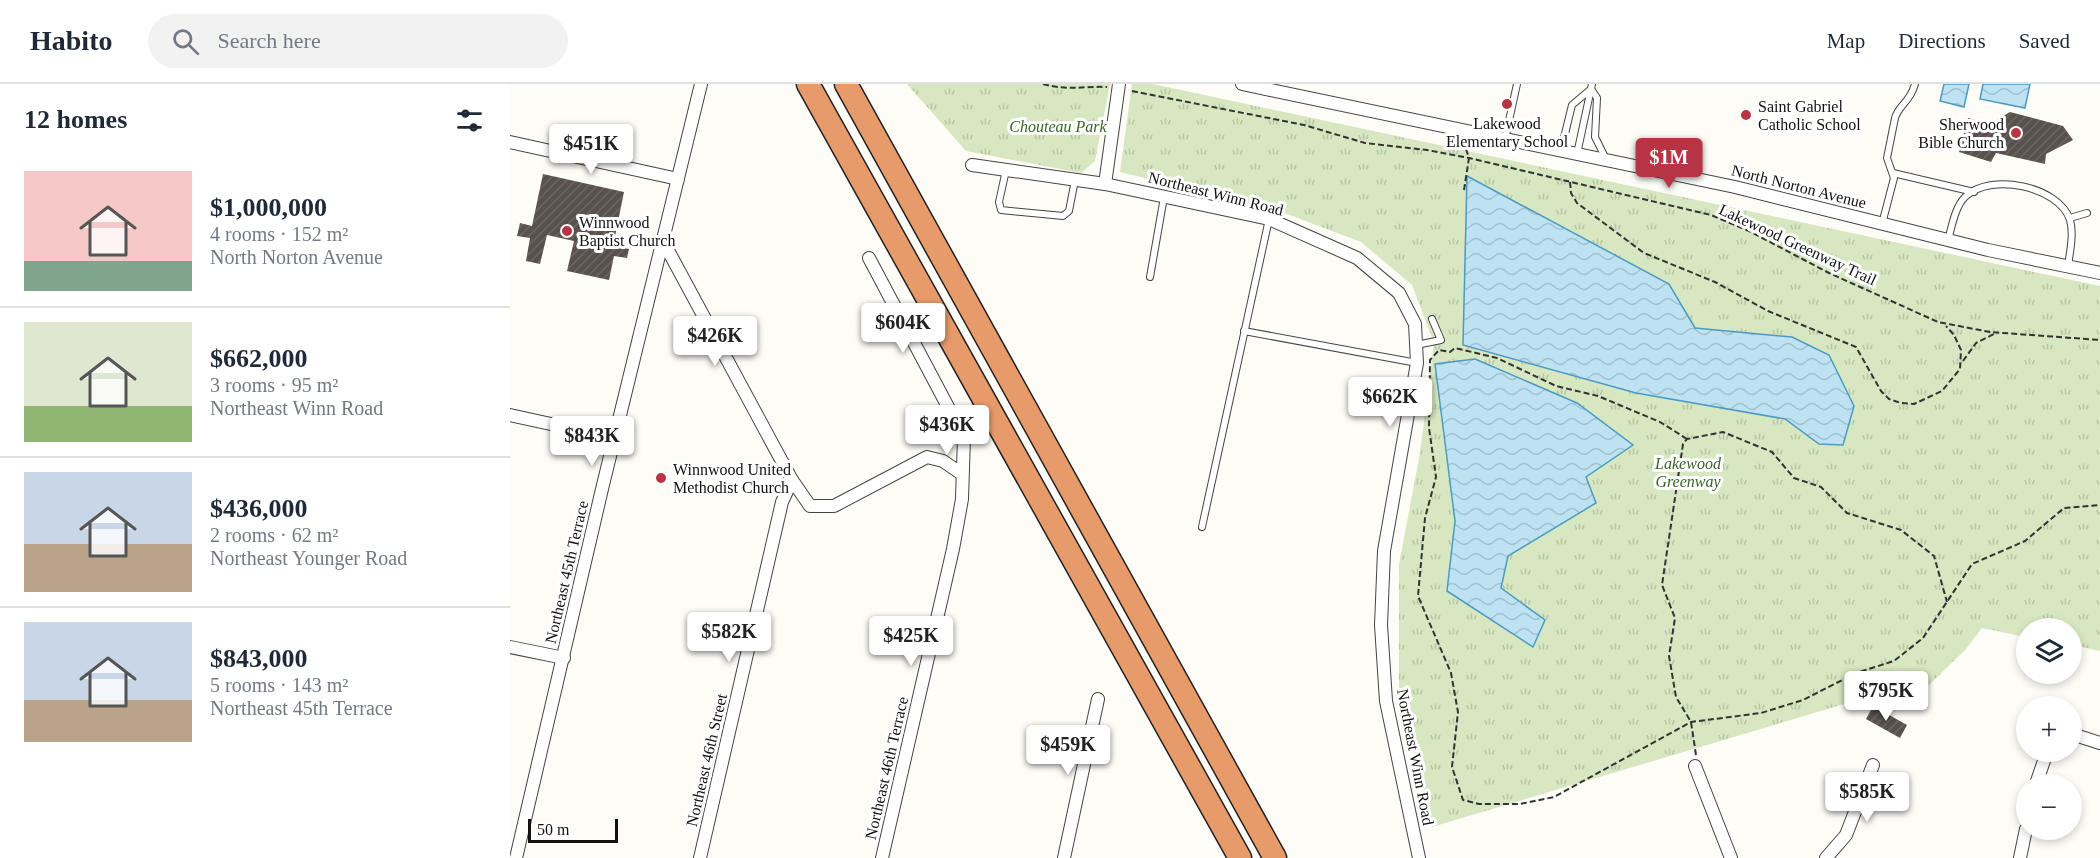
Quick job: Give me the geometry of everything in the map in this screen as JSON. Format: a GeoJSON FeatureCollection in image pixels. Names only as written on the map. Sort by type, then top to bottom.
{"type":"FeatureCollection","features":[{"type":"Feature","properties":{"kind":"highway"},"geometry":{"type":"LineString","coordinates":[[808,84],[1240,858]]}},
{"type":"Feature","properties":{"kind":"highway"},"geometry":{"type":"LineString","coordinates":[[846,84],[1274,856]]}},
{"type":"Feature","properties":{"kind":"street","name":"Northeast 45th Terrace"},"geometry":{"type":"LineString","coordinates":[[516,858],[701,84]]}},
{"type":"Feature","properties":{"kind":"street","name":"North Norton Avenue"},"geometry":{"type":"LineString","coordinates":[[1242,84],[1735,188],[1948,240],[2100,273]]}},
{"type":"Feature","properties":{"kind":"street"},"geometry":{"type":"LineString","coordinates":[[1105,184],[1115,86]]}},
{"type":"Feature","properties":{"kind":"street"},"geometry":{"type":"LineString","coordinates":[[510,142],[678,179]]}},
{"type":"Feature","properties":{"kind":"street","name":"Northeast Winn Road"},"geometry":{"type":"LineString","coordinates":[[972,165],[1105,184],[1269,219],[1357,258],[1399,293],[1415,324],[1417,363],[1384,551],[1381,625],[1386,701],[1419,858]]}},
{"type":"Feature","properties":{"kind":"street"},"geometry":{"type":"LineString","coordinates":[[663,241],[792,480],[810,506],[826,508],[927,457],[951,465],[962,474]]}},
{"type":"Feature","properties":{"kind":"street","name":"Northeast 46th Terrace"},"geometry":{"type":"LineString","coordinates":[[869,258],[964,437],[962,499],[953,549],[882,858]]}},
{"type":"Feature","properties":{"kind":"street"},"geometry":{"type":"LineString","coordinates":[[510,414],[615,438]]}},
{"type":"Feature","properties":{"kind":"street","name":"Northeast 46th Street"},"geometry":{"type":"LineString","coordinates":[[700,858],[782,502],[792,480]]}},
{"type":"Feature","properties":{"kind":"street"},"geometry":{"type":"LineString","coordinates":[[510,647],[564,658]]}},
{"type":"Feature","properties":{"kind":"street"},"geometry":{"type":"LineString","coordinates":[[1064,858],[1098,699]]}},
{"type":"Feature","properties":{"kind":"street"},"geometry":{"type":"LineString","coordinates":[[2082,737],[2100,743]]}},
{"type":"Feature","properties":{"kind":"street"},"geometry":{"type":"LineString","coordinates":[[1826,858],[1846,835],[1873,765]]}},
{"type":"Feature","properties":{"kind":"street"},"geometry":{"type":"LineString","coordinates":[[1695,766],[1731,858]]}},
{"type":"Feature","properties":{"kind":"street"},"geometry":{"type":"LineString","coordinates":[[2020,858],[2024,840]]}},
{"type":"Feature","properties":{"kind":"lane"},"geometry":{"type":"LineString","coordinates":[[1505,140],[1517,84]]}},
{"type":"Feature","properties":{"kind":"lane"},"geometry":{"type":"LineString","coordinates":[[1882,224],[1894,178],[1887,158],[1895,118],[1897,112],[1911,97],[1915,84]]}},
{"type":"Feature","properties":{"kind":"lane"},"geometry":{"type":"LineString","coordinates":[[1561,151],[1572,105],[1592,86]]}},
{"type":"Feature","properties":{"kind":"lane"},"geometry":{"type":"LineString","coordinates":[[1577,155],[1592,86]]}},
{"type":"Feature","properties":{"kind":"lane"},"geometry":{"type":"LineString","coordinates":[[1592,86],[1597,98],[1595,137],[1607,161]]}},
{"type":"Feature","properties":{"kind":"lane"},"geometry":{"type":"LineString","coordinates":[[1006,170],[999,202],[1001,210],[1063,216],[1069,211],[1075,180]]}},
{"type":"Feature","properties":{"kind":"lane"},"geometry":{"type":"LineString","coordinates":[[1893,173],[1974,192]]}},
{"type":"Feature","properties":{"kind":"lane"},"geometry":{"type":"LineString","coordinates":[[1948,240],[1956,213],[1965,197],[1974,192],[1997,184],[2042,191],[2056,201],[2070,218],[2072,238],[2068,267]]}},
{"type":"Feature","properties":{"kind":"lane"},"geometry":{"type":"LineString","coordinates":[[1150,277],[1164,196]]}},
{"type":"Feature","properties":{"kind":"lane"},"geometry":{"type":"LineString","coordinates":[[2070,218],[2087,213]]}},
{"type":"Feature","properties":{"kind":"lane"},"geometry":{"type":"LineString","coordinates":[[1202,527],[1269,219]]}},
{"type":"Feature","properties":{"kind":"lane"},"geometry":{"type":"LineString","coordinates":[[1416,346],[1441,340],[1432,320]]}},
{"type":"Feature","properties":{"kind":"lane"},"geometry":{"type":"LineString","coordinates":[[1244,331],[1417,363]]}},
{"type":"Feature","properties":{"kind":"path"},"geometry":{"type":"LineString","coordinates":[[1043,84],[1066,90],[1082,86],[1115,86]]}},
{"type":"Feature","properties":{"kind":"path","name":"Lakewood Greenway Trail"},"geometry":{"type":"LineString","coordinates":[[1132,91],[1304,125],[1365,143],[1427,150],[1469,158],[1728,222],[1829,273],[1944,324],[1997,333],[2100,340]]}},
{"type":"Feature","properties":{"kind":"path"},"geometry":{"type":"LineString","coordinates":[[1464,190],[1469,158],[1466,149]]}},
{"type":"Feature","properties":{"kind":"path"},"geometry":{"type":"LineString","coordinates":[[1570,182],[1570,193],[1577,203],[1644,253],[1715,282],[1768,311],[1856,347],[1873,380],[1889,399],[1914,404],[1942,391],[1954,378],[1976,344],[1997,333]]}},
{"type":"Feature","properties":{"kind":"path"},"geometry":{"type":"LineString","coordinates":[[1944,324],[1954,334],[1961,350],[1961,364]]}},
{"type":"Feature","properties":{"kind":"path"},"geometry":{"type":"LineString","coordinates":[[1687,439],[1660,422],[1593,394],[1556,386],[1497,358],[1455,348],[1450,352],[1439,350],[1430,360],[1429,428],[1436,477],[1425,518],[1418,596],[1451,673],[1458,712],[1452,767],[1463,800],[1479,804],[1520,804],[1554,797],[1691,723],[1761,713],[1803,700],[1856,673],[1894,661],[1923,638],[1972,564],[2025,541],[2064,507],[2100,505]]}},
{"type":"Feature","properties":{"kind":"path"},"geometry":{"type":"LineString","coordinates":[[1695,766],[1696,752],[1691,723],[1676,698],[1669,656],[1674,618],[1662,585],[1683,444],[1687,439],[1696,435],[1723,432],[1772,452],[1794,478],[1821,487],[1846,513],[1901,530],[1934,556],[1947,602]]}},
{"type":"Feature","properties":{"kind":"green space","name":"Chouteau Park"},"geometry":{"type":"Polygon","coordinates":[[[907,84],[1110,84],[1095,161],[1081,173],[966,151],[907,84]]]}},
{"type":"Feature","properties":{"kind":"green space","name":"Lakewood Greenway"},"geometry":{"type":"Polygon","coordinates":[[[1132,84],[1153,84],[2100,286],[2100,651],[2082,647],[2082,618],[2016,618],[2016,635],[1982,628],[1966,649],[1929,685],[1851,702],[1432,827],[1399,691],[1399,565],[1420,453],[1434,343],[1412,285],[1361,242],[1274,209],[1120,172],[1132,84]]]}},
{"type":"Feature","properties":{"kind":"water"},"geometry":{"type":"Polygon","coordinates":[[[1944,84],[1969,84],[1964,107],[1940,101],[1944,84]]]}},
{"type":"Feature","properties":{"kind":"water"},"geometry":{"type":"Polygon","coordinates":[[[1983,84],[2030,84],[2025,108],[1980,99],[1983,84]]]}},
{"type":"Feature","properties":{"kind":"water"},"geometry":{"type":"Polygon","coordinates":[[[1467,176],[1669,284],[1695,328],[1792,337],[1829,355],[1854,406],[1843,445],[1819,444],[1785,419],[1636,393],[1463,345],[1467,176]]]}},
{"type":"Feature","properties":{"kind":"water"},"geometry":{"type":"Polygon","coordinates":[[[1475,359],[1577,403],[1633,445],[1586,477],[1596,503],[1508,556],[1501,588],[1545,620],[1533,647],[1447,591],[1455,521],[1435,364],[1475,359]]]}},
{"type":"Feature","properties":{"kind":"building","name":"Sherwood Bible Church"},"geometry":{"type":"Polygon","coordinates":[[[2010,112],[2063,126],[2073,140],[2046,154],[2045,164],[1996,153],[1991,162],[1959,152],[1968,118],[1990,124],[2010,112]]]}},
{"type":"Feature","properties":{"kind":"building","name":"Winnwood Baptist Church"},"geometry":{"type":"Polygon","coordinates":[[[543,174],[624,192],[613,246],[629,249],[627,258],[614,256],[609,280],[567,271],[574,241],[547,235],[540,264],[526,261],[530,238],[517,236],[520,223],[532,226],[543,174]]]}},
{"type":"Feature","properties":{"kind":"building"},"geometry":{"type":"Polygon","coordinates":[[[1873,706],[1907,725],[1900,738],[1866,719],[1873,706]]]}},
{"type":"Feature","properties":{"kind":"place","name":"Lakewood Elementary School"},"geometry":{"type":"Point","coordinates":[1507,104]}},
{"type":"Feature","properties":{"kind":"place","name":"Saint Gabriel Catholic School"},"geometry":{"type":"Point","coordinates":[1746,115]}},
{"type":"Feature","properties":{"kind":"place","name":"Sherwood Bible Church"},"geometry":{"type":"Point","coordinates":[2016,133]}},
{"type":"Feature","properties":{"kind":"place","name":"Winnwood Baptist Church"},"geometry":{"type":"Point","coordinates":[567,231]}},
{"type":"Feature","properties":{"kind":"place","name":"Winnwood United Methodist Church"},"geometry":{"type":"Point","coordinates":[661,478]}}]}
